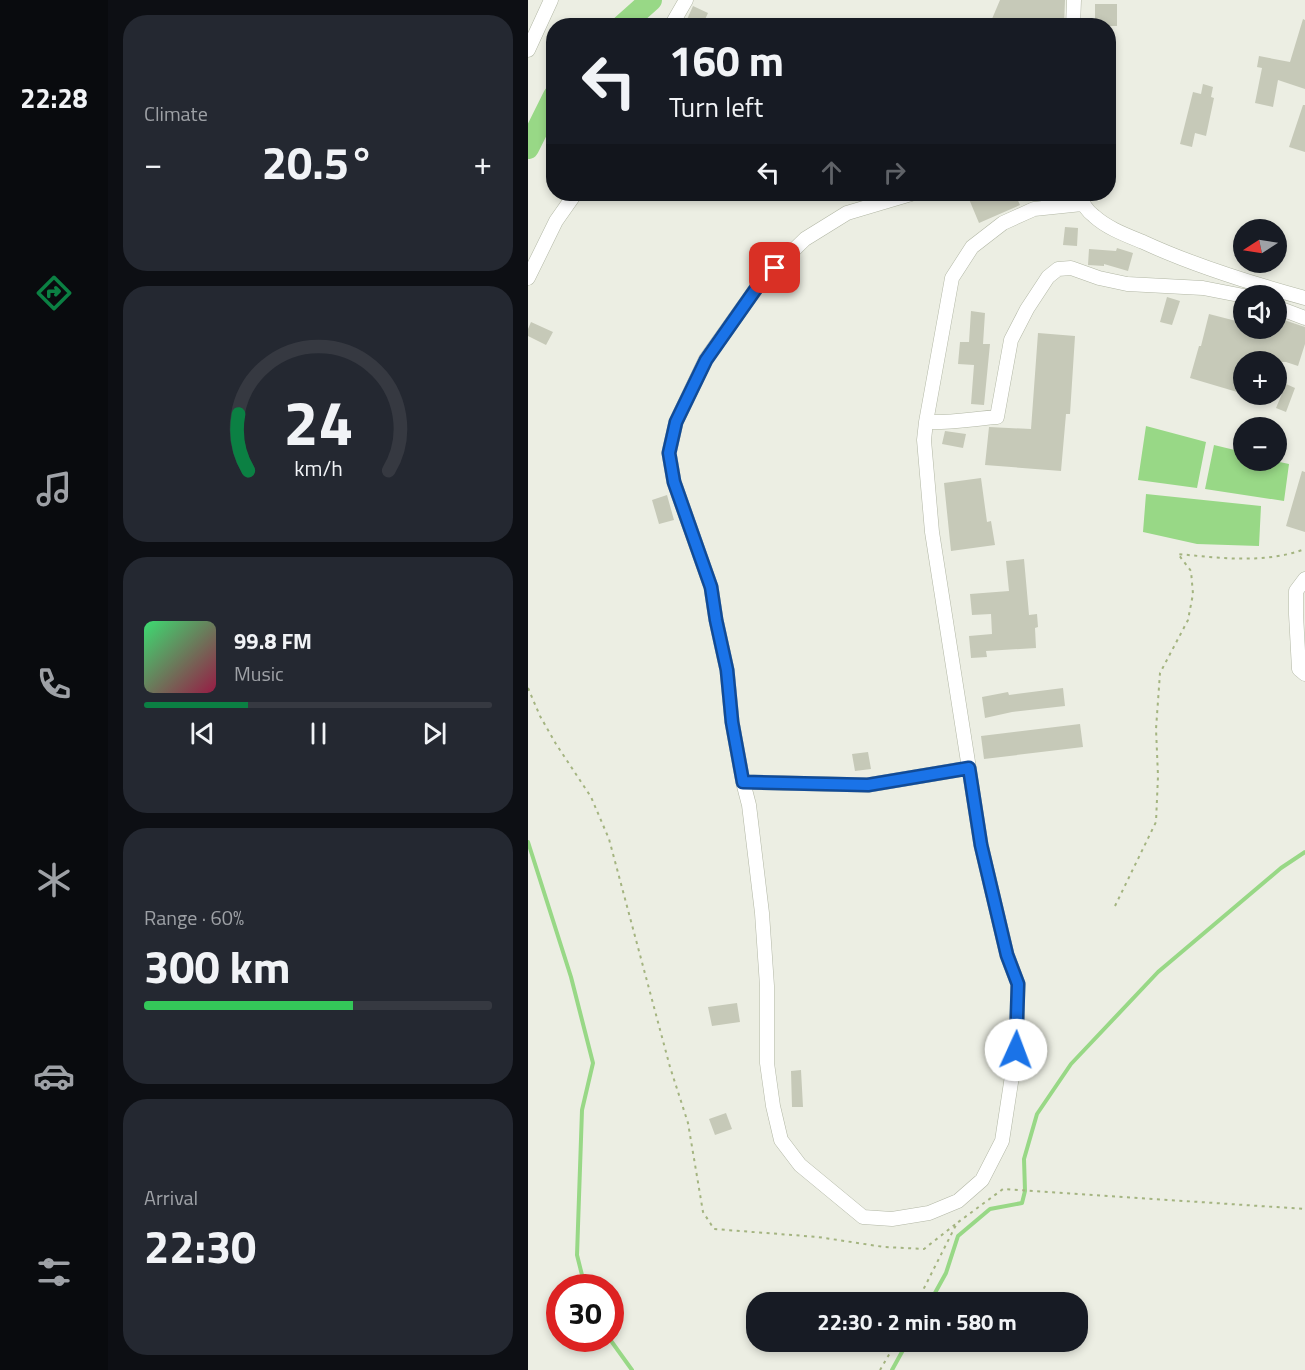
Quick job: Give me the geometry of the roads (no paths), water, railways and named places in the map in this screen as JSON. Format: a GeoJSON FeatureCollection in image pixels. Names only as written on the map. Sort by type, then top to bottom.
{"type":"FeatureCollection","features":[{"type":"Feature","properties":{"kind":"street"},"geometry":{"type":"LineString","coordinates":[[528,50],[551,0]]}},
{"type":"Feature","properties":{"kind":"street"},"geometry":{"type":"LineString","coordinates":[[676,18],[686,0]]}},
{"type":"Feature","properties":{"kind":"street"},"geometry":{"type":"LineString","coordinates":[[1073,18],[1074,0]]}},
{"type":"Feature","properties":{"kind":"street"},"geometry":{"type":"LineString","coordinates":[[528,278],[556,221],[569,201]]}},
{"type":"Feature","properties":{"kind":"street"},"geometry":{"type":"LineString","coordinates":[[887,201],[847,213],[805,239],[760,283],[706,360],[676,422],[669,453],[674,482],[711,587],[727,670],[732,722],[749,805],[762,913],[767,986],[767,1063],[773,1106],[782,1140],[800,1165],[863,1217],[892,1219],[929,1213],[958,1201],[982,1180],[1002,1141],[1016,1050],[1018,984],[1007,955],[981,845],[932,532],[924,440],[952,278],[972,247],[1003,223],[1034,208],[1077,201],[1094,217],[1111,228],[1172,255],[1238,279],[1305,298]]}},
{"type":"Feature","properties":{"kind":"street"},"geometry":{"type":"LineString","coordinates":[[926,422],[955,423],[997,417],[1011,340],[1048,277],[1058,269],[1071,268],[1099,278],[1127,284],[1203,288],[1233,294]]}},
{"type":"Feature","properties":{"kind":"street"},"geometry":{"type":"LineString","coordinates":[[1287,311],[1305,318]]}},
{"type":"Feature","properties":{"kind":"street"},"geometry":{"type":"LineString","coordinates":[[1305,579],[1296,591],[1296,614],[1299,669],[1305,674]]}},
{"type":"Feature","properties":{"kind":"street"},"geometry":{"type":"LineString","coordinates":[[743,782],[868,785],[969,768]]}},
{"type":"Feature","properties":{"kind":"waterway"},"geometry":{"type":"LineString","coordinates":[[631,18],[651,0]]}},
{"type":"Feature","properties":{"kind":"waterway"},"geometry":{"type":"LineString","coordinates":[[528,148],[546,112]]}},
{"type":"Feature","properties":{"kind":"waterway"},"geometry":{"type":"LineString","coordinates":[[528,842],[571,977],[593,1063],[582,1110],[577,1255],[582,1274]]}},
{"type":"Feature","properties":{"kind":"waterway"},"geometry":{"type":"LineString","coordinates":[[936,1292],[946,1273],[958,1236],[990,1209],[1022,1203],[1025,1191],[1024,1159],[1037,1114],[1071,1064],[1158,972],[1281,868],[1305,852]]}},
{"type":"Feature","properties":{"kind":"waterway"},"geometry":{"type":"LineString","coordinates":[[619,1352],[632,1370]]}},
{"type":"Feature","properties":{"kind":"waterway"},"geometry":{"type":"LineString","coordinates":[[892,1370],[902,1352]]}}]}
